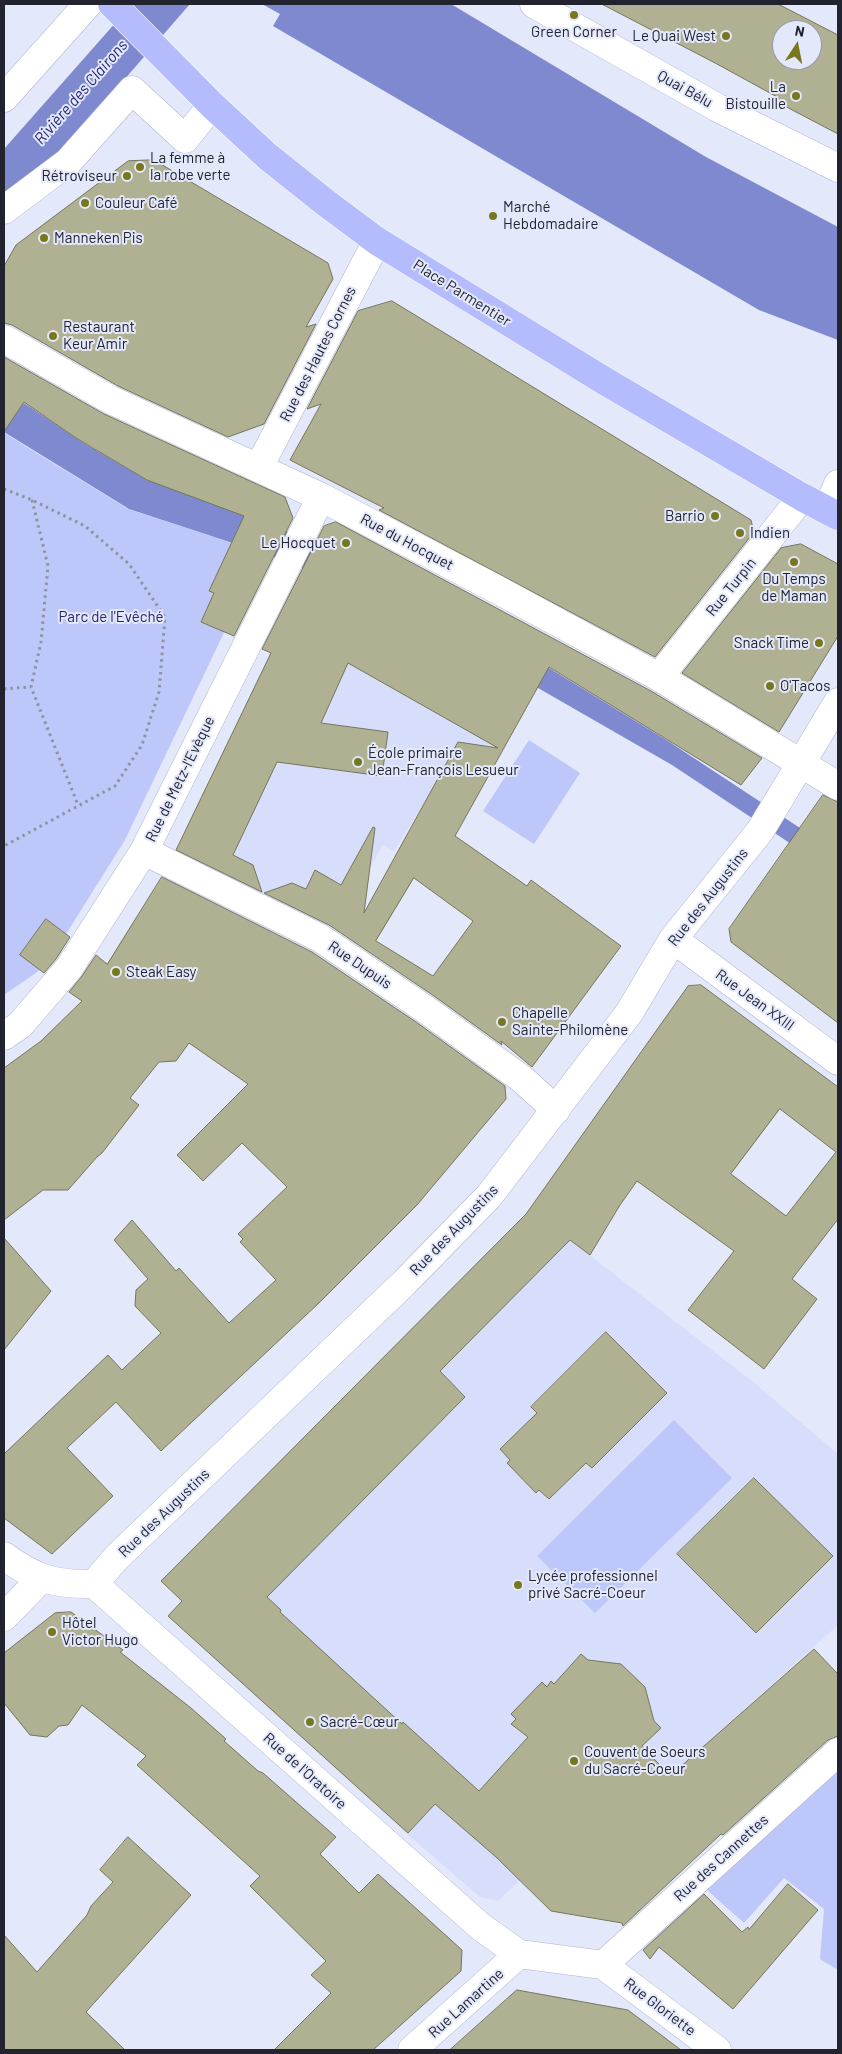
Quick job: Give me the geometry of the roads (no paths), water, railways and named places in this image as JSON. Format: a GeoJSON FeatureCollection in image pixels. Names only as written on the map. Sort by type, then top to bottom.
{"type":"FeatureCollection","features":[{"type":"Feature","properties":{"kind":"main road","name":"Place Parmentier"},"geometry":{"type":"LineString","coordinates":[[117,9],[212,105],[267,156],[377,241],[603,380],[802,497],[833,513]]}},
{"type":"Feature","properties":{"kind":"street"},"geometry":{"type":"LineString","coordinates":[[4,98],[88,4]]}},
{"type":"Feature","properties":{"kind":"street","name":"Quai Bélu"},"geometry":{"type":"LineString","coordinates":[[534,4],[718,108],[838,168]]}},
{"type":"Feature","properties":{"kind":"street"},"geometry":{"type":"LineString","coordinates":[[4,210],[68,162],[132,90],[185,139],[212,105]]}},
{"type":"Feature","properties":{"kind":"street","name":"Rue des Hautes Cornes"},"geometry":{"type":"LineString","coordinates":[[260,467],[377,241]]}},
{"type":"Feature","properties":{"kind":"street","name":"Rue du Hocquet"},"geometry":{"type":"LineString","coordinates":[[4,339],[112,400],[260,467],[659,677],[838,786]]}},
{"type":"Feature","properties":{"kind":"street"},"geometry":{"type":"LineString","coordinates":[[833,513],[838,484]]}},
{"type":"Feature","properties":{"kind":"street","name":"Rue Turpin"},"geometry":{"type":"LineString","coordinates":[[659,677],[802,497]]}},
{"type":"Feature","properties":{"kind":"street","name":"Rue de Metz-l'Evèque"},"geometry":{"type":"LineString","coordinates":[[4,1036],[20,1025],[69,968],[144,850],[321,498]]}},
{"type":"Feature","properties":{"kind":"street"},"geometry":{"type":"LineString","coordinates":[[801,764],[838,702]]}},
{"type":"Feature","properties":{"kind":"street","name":"Rue des Augustins"},"geometry":{"type":"LineString","coordinates":[[94,1584],[116,1558],[404,1283],[489,1196],[629,1013],[672,939],[760,831],[801,764]]}},
{"type":"Feature","properties":{"kind":"street","name":"Rue Dupuis"},"geometry":{"type":"LineString","coordinates":[[144,850],[320,938],[425,1009],[522,1079],[556,1110]]}},
{"type":"Feature","properties":{"kind":"street","name":"Rue Jean XXIII"},"geometry":{"type":"LineString","coordinates":[[672,939],[838,1061]]}},
{"type":"Feature","properties":{"kind":"street"},"geometry":{"type":"LineString","coordinates":[[4,1556],[23,1570],[42,1578],[67,1584],[94,1584]]}},
{"type":"Feature","properties":{"kind":"street"},"geometry":{"type":"LineString","coordinates":[[4,1616],[42,1578]]}},
{"type":"Feature","properties":{"kind":"street","name":"Rue de l'Oratoire"},"geometry":{"type":"LineString","coordinates":[[94,1584],[481,1927],[520,1954]]}},
{"type":"Feature","properties":{"kind":"street","name":"Rue des Cannettes"},"geometry":{"type":"LineString","coordinates":[[603,1965],[838,1752]]}},
{"type":"Feature","properties":{"kind":"street"},"geometry":{"type":"LineString","coordinates":[[520,1954],[603,1965]]}},
{"type":"Feature","properties":{"kind":"street","name":"Rue Lamartine"},"geometry":{"type":"LineString","coordinates":[[412,2050],[520,1954]]}},
{"type":"Feature","properties":{"kind":"street","name":"Rue Gloriette"},"geometry":{"type":"LineString","coordinates":[[603,1965],[717,2050]]}},
{"type":"Feature","properties":{"kind":"water","name":"Rivière des Clairons"},"geometry":{"type":"Polygon","coordinates":[[[132,4],[190,4],[96,112],[44,167],[4,196],[4,149],[132,4]]]}},
{"type":"Feature","properties":{"kind":"water"},"geometry":{"type":"Polygon","coordinates":[[[262,4],[451,4],[706,157],[838,227],[838,340],[759,310],[273,26],[280,14],[262,4]]]}},
{"type":"Feature","properties":{"kind":"water"},"geometry":{"type":"Polygon","coordinates":[[[4,400],[19,409],[24,403],[82,442],[147,480],[273,524],[536,660],[668,741],[838,853],[838,875],[672,765],[505,669],[310,571],[260,552],[129,509],[4,432],[4,400]]]}},
{"type":"Feature","properties":{"kind":"place","name":"Green Corner"},"geometry":{"type":"Point","coordinates":[574,15]}},
{"type":"Feature","properties":{"kind":"place","name":"Le Quai West"},"geometry":{"type":"Point","coordinates":[726,36]}},
{"type":"Feature","properties":{"kind":"place","name":"La Bistouille"},"geometry":{"type":"Point","coordinates":[796,96]}},
{"type":"Feature","properties":{"kind":"place","name":"La femme à la robe verte"},"geometry":{"type":"Point","coordinates":[140,167]}},
{"type":"Feature","properties":{"kind":"place","name":"Rétroviseur"},"geometry":{"type":"Point","coordinates":[127,176]}},
{"type":"Feature","properties":{"kind":"place","name":"Couleur Café"},"geometry":{"type":"Point","coordinates":[85,203]}},
{"type":"Feature","properties":{"kind":"place","name":"Marché Hebdomadaire"},"geometry":{"type":"Point","coordinates":[493,216]}},
{"type":"Feature","properties":{"kind":"place","name":"Manneken Pis"},"geometry":{"type":"Point","coordinates":[44,238]}},
{"type":"Feature","properties":{"kind":"place","name":"Restaurant Keur Amir"},"geometry":{"type":"Point","coordinates":[53,336]}},
{"type":"Feature","properties":{"kind":"place","name":"Barrio"},"geometry":{"type":"Point","coordinates":[715,516]}},
{"type":"Feature","properties":{"kind":"place","name":"Indien"},"geometry":{"type":"Point","coordinates":[740,533]}},
{"type":"Feature","properties":{"kind":"place","name":"Le Hocquet"},"geometry":{"type":"Point","coordinates":[346,543]}},
{"type":"Feature","properties":{"kind":"place","name":"Du Temps de Maman"},"geometry":{"type":"Point","coordinates":[794,562]}},
{"type":"Feature","properties":{"kind":"place","name":"Snack Time"},"geometry":{"type":"Point","coordinates":[819,643]}},
{"type":"Feature","properties":{"kind":"place","name":"O'Tacos"},"geometry":{"type":"Point","coordinates":[770,686]}},
{"type":"Feature","properties":{"kind":"place","name":"École primaire Jean-François Lesueur"},"geometry":{"type":"Point","coordinates":[358,762]}},
{"type":"Feature","properties":{"kind":"place","name":"Steak Easy"},"geometry":{"type":"Point","coordinates":[116,972]}},
{"type":"Feature","properties":{"kind":"place","name":"Chapelle Sainte-Philomène"},"geometry":{"type":"Point","coordinates":[502,1022]}},
{"type":"Feature","properties":{"kind":"place","name":"Lycée professionnel privé Sacré-Coeur"},"geometry":{"type":"Point","coordinates":[518,1585]}},
{"type":"Feature","properties":{"kind":"place","name":"Hôtel Victor Hugo"},"geometry":{"type":"Point","coordinates":[52,1632]}},
{"type":"Feature","properties":{"kind":"place","name":"Sacré-Cœur"},"geometry":{"type":"Point","coordinates":[310,1722]}},
{"type":"Feature","properties":{"kind":"place","name":"Couvent de Soeurs du Sacré-Coeur"},"geometry":{"type":"Point","coordinates":[574,1761]}},
{"type":"Feature","properties":{"kind":"park label","name":"Parc de l'Evêché"},"geometry":{"type":"Point","coordinates":[111,617]}}]}
